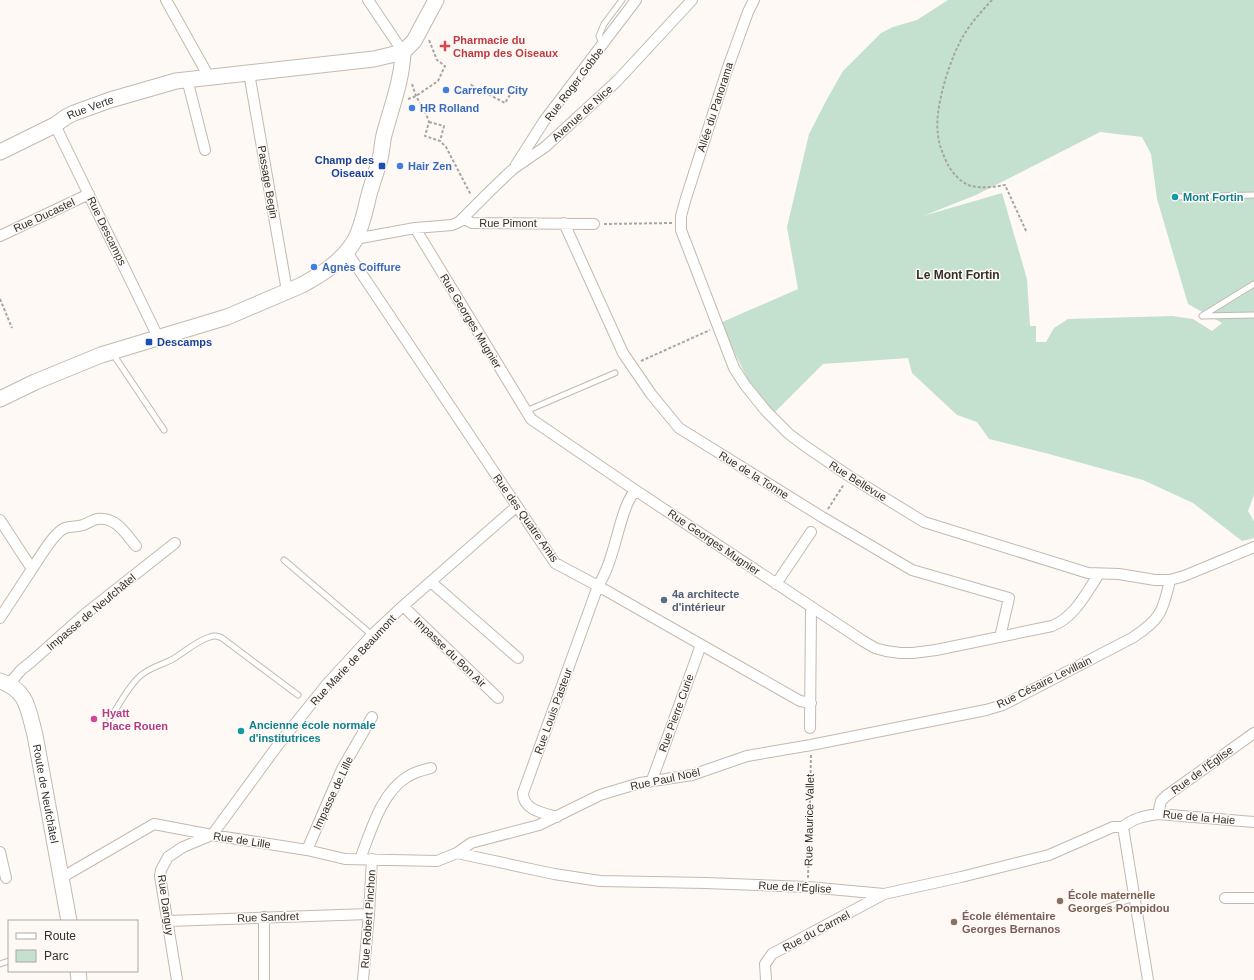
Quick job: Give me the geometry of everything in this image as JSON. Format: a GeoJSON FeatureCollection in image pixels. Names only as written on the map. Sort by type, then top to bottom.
{"type":"FeatureCollection","features":[{"type":"Feature","properties":{"kind":"street"},"geometry":{"type":"LineString","coordinates":[[166,0],[209,77]]}},
{"type":"Feature","properties":{"kind":"street"},"geometry":{"type":"LineString","coordinates":[[368,0],[403,52]]}},
{"type":"Feature","properties":{"kind":"street"},"geometry":{"type":"LineString","coordinates":[[0,399],[35,382],[111,352],[227,317],[302,285],[314,279],[334,264],[347,252],[355,239],[364,215],[380,159],[384,137],[395,97],[401,71],[403,52],[414,40],[436,0]]}},
{"type":"Feature","properties":{"kind":"street","name":"Rue Roger Gobbe"},"geometry":{"type":"LineString","coordinates":[[513,169],[544,122],[636,0]]}},
{"type":"Feature","properties":{"kind":"street","name":"Avenue de Nice"},"geometry":{"type":"LineString","coordinates":[[463,218],[513,169],[545,147],[617,81],[692,0]]}},
{"type":"Feature","properties":{"kind":"street","name":"Allée du Panorama"},"geometry":{"type":"LineString","coordinates":[[681,220],[727,70],[748,12],[754,0]]}},
{"type":"Feature","properties":{"kind":"street","name":"Rue Verte"},"geometry":{"type":"LineString","coordinates":[[0,152],[55,126],[66,117],[103,103],[176,81],[374,59],[403,52]]}},
{"type":"Feature","properties":{"kind":"street","name":"Passage Begin"},"geometry":{"type":"LineString","coordinates":[[249,73],[287,291]]}},
{"type":"Feature","properties":{"kind":"street"},"geometry":{"type":"LineString","coordinates":[[187,80],[205,150]]}},
{"type":"Feature","properties":{"kind":"street","name":"Rue Descamps"},"geometry":{"type":"LineString","coordinates":[[55,126],[158,337]]}},
{"type":"Feature","properties":{"kind":"street","name":"Rue Ducastel"},"geometry":{"type":"LineString","coordinates":[[0,236],[88,194]]}},
{"type":"Feature","properties":{"kind":"street","name":"Rue Pimont"},"geometry":{"type":"LineString","coordinates":[[355,239],[416,228],[452,224],[459,222],[463,218],[472,223],[594,224]]}},
{"type":"Feature","properties":{"kind":"street","name":"Rue Bellevue"},"geometry":{"type":"LineString","coordinates":[[681,220],[681,230],[734,368],[745,385],[766,411],[789,434],[805,446],[849,476],[924,522],[1088,573],[1119,574],[1155,580],[1170,580]]}},
{"type":"Feature","properties":{"kind":"street","name":"Rue de la Tonne"},"geometry":{"type":"LineString","coordinates":[[564,223],[623,353],[651,394],[679,428],[822,517],[912,570],[1009,598],[1000,637]]}},
{"type":"Feature","properties":{"kind":"street","name":"Rue Georges Mugnier"},"geometry":{"type":"LineString","coordinates":[[416,228],[531,419],[863,642],[875,648],[900,653],[913,653],[936,650],[1052,626],[1060,623],[1074,611],[1099,574]]}},
{"type":"Feature","properties":{"kind":"street","name":"Rue des Quatre Amis"},"geometry":{"type":"LineString","coordinates":[[347,252],[555,563],[800,701],[811,703]]}},
{"type":"Feature","properties":{"kind":"street","name":"Rue Louis Pasteur"},"geometry":{"type":"LineString","coordinates":[[557,817],[531,808],[525,801],[523,793],[598,586],[612,555],[627,505],[635,490]]}},
{"type":"Feature","properties":{"kind":"street","name":"Rue Marie de Beaumont"},"geometry":{"type":"LineString","coordinates":[[212,835],[278,745],[327,684],[372,635],[517,506]]}},
{"type":"Feature","properties":{"kind":"street"},"geometry":{"type":"LineString","coordinates":[[0,618],[46,548],[64,528],[82,525],[97,519],[108,519],[118,524],[136,546]]}},
{"type":"Feature","properties":{"kind":"street"},"geometry":{"type":"LineString","coordinates":[[0,520],[32,569]]}},
{"type":"Feature","properties":{"kind":"street"},"geometry":{"type":"LineString","coordinates":[[776,584],[811,532]]}},
{"type":"Feature","properties":{"kind":"street","name":"Impasse de Neufchâtel"},"geometry":{"type":"LineString","coordinates":[[5,682],[31,662],[85,614],[175,543]]}},
{"type":"Feature","properties":{"kind":"street"},"geometry":{"type":"LineString","coordinates":[[1170,580],[1184,576],[1254,547]]}},
{"type":"Feature","properties":{"kind":"street","name":"Rue Césaire Levillain"},"geometry":{"type":"LineString","coordinates":[[811,749],[986,710],[1018,698],[1145,630],[1158,618],[1162,611],[1170,580]]}},
{"type":"Feature","properties":{"kind":"street"},"geometry":{"type":"LineString","coordinates":[[431,582],[518,658]]}},
{"type":"Feature","properties":{"kind":"street","name":"Impasse du Bon Air"},"geometry":{"type":"LineString","coordinates":[[403,606],[498,698]]}},
{"type":"Feature","properties":{"kind":"street"},"geometry":{"type":"LineString","coordinates":[[810,728],[811,608]]}},
{"type":"Feature","properties":{"kind":"street","name":"Rue Pierre Curie"},"geometry":{"type":"LineString","coordinates":[[652,780],[701,645]]}},
{"type":"Feature","properties":{"kind":"street","name":"Route de Neufchâtel"},"geometry":{"type":"LineString","coordinates":[[5,682],[19,692],[25,699],[35,735],[69,920]]}},
{"type":"Feature","properties":{"kind":"street","name":"Impasse de Lille"},"geometry":{"type":"LineString","coordinates":[[307,850],[342,770],[372,717]]}},
{"type":"Feature","properties":{"kind":"street","name":"Rue de l'Église"},"geometry":{"type":"LineString","coordinates":[[1158,814],[1161,801],[1166,796],[1254,733]]}},
{"type":"Feature","properties":{"kind":"street","name":"Rue Paul Noël"},"geometry":{"type":"LineString","coordinates":[[457,853],[472,843],[539,825],[600,795],[640,782],[692,775],[747,756],[811,749]]}},
{"type":"Feature","properties":{"kind":"street"},"geometry":{"type":"LineString","coordinates":[[360,859],[381,808],[392,789],[408,776],[431,768]]}},
{"type":"Feature","properties":{"kind":"street","name":"Rue de la Haie"},"geometry":{"type":"LineString","coordinates":[[1144,816],[1158,814],[1254,822]]}},
{"type":"Feature","properties":{"kind":"street","name":"Rue de l'Église"},"geometry":{"type":"LineString","coordinates":[[457,853],[554,874],[600,881],[808,887],[884,894],[961,878],[1050,855],[1113,827],[1123,827],[1128,822],[1144,816]]}},
{"type":"Feature","properties":{"kind":"street","name":"Rue de Lille"},"geometry":{"type":"LineString","coordinates":[[61,878],[154,824],[307,850],[345,859],[437,860],[457,853]]}},
{"type":"Feature","properties":{"kind":"street"},"geometry":{"type":"LineString","coordinates":[[1123,827],[1148,980]]}},
{"type":"Feature","properties":{"kind":"street","name":"Rue Danguy"},"geometry":{"type":"LineString","coordinates":[[177,980],[160,876],[161,870],[168,857],[179,850],[212,835]]}},
{"type":"Feature","properties":{"kind":"street"},"geometry":{"type":"LineString","coordinates":[[0,852],[6,878]]}},
{"type":"Feature","properties":{"kind":"street","name":"Rue Robert Pinchon"},"geometry":{"type":"LineString","coordinates":[[363,980],[372,859]]}},
{"type":"Feature","properties":{"kind":"street","name":"Rue du Carmel"},"geometry":{"type":"LineString","coordinates":[[766,980],[765,964],[772,954],[884,894]]}},
{"type":"Feature","properties":{"kind":"street"},"geometry":{"type":"LineString","coordinates":[[1225,898],[1254,898]]}},
{"type":"Feature","properties":{"kind":"street","name":"Rue Sandret"},"geometry":{"type":"LineString","coordinates":[[168,921],[369,914]]}},
{"type":"Feature","properties":{"kind":"street"},"geometry":{"type":"LineString","coordinates":[[264,917],[264,980]]}},
{"type":"Feature","properties":{"kind":"lane"},"geometry":{"type":"LineString","coordinates":[[605,43],[599,36],[604,24],[622,0]]}},
{"type":"Feature","properties":{"kind":"lane"},"geometry":{"type":"LineString","coordinates":[[1175,197],[1254,196]]}},
{"type":"Feature","properties":{"kind":"lane"},"geometry":{"type":"LineString","coordinates":[[1254,284],[1202,316],[1254,315]]}},
{"type":"Feature","properties":{"kind":"lane"},"geometry":{"type":"LineString","coordinates":[[111,352],[164,430]]}},
{"type":"Feature","properties":{"kind":"lane"},"geometry":{"type":"LineString","coordinates":[[526,411],[614,373]]}},
{"type":"Feature","properties":{"kind":"lane"},"geometry":{"type":"LineString","coordinates":[[284,560],[372,635]]}},
{"type":"Feature","properties":{"kind":"lane"},"geometry":{"type":"LineString","coordinates":[[110,719],[131,685],[148,670],[171,660],[200,641],[217,636],[222,638],[298,695]]}},
{"type":"Feature","properties":{"kind":"lane"},"geometry":{"type":"LineString","coordinates":[[1108,907],[1134,898]]}},
{"type":"Feature","properties":{"kind":"path"},"geometry":{"type":"LineString","coordinates":[[992,0],[976,16],[960,42],[948,67],[938,114],[937,133],[948,166],[956,176],[969,185],[987,188],[1005,185],[1027,233]]}},
{"type":"Feature","properties":{"kind":"path"},"geometry":{"type":"LineString","coordinates":[[395,97],[402,100],[416,96],[438,81],[445,66],[437,60],[430,41],[419,32]]}},
{"type":"Feature","properties":{"kind":"path"},"geometry":{"type":"LineString","coordinates":[[458,91],[466,95],[471,85],[505,103],[513,90]]}},
{"type":"Feature","properties":{"kind":"path"},"geometry":{"type":"LineString","coordinates":[[416,96],[429,122],[425,136],[440,141],[446,147],[476,205]]}},
{"type":"Feature","properties":{"kind":"path"},"geometry":{"type":"LineString","coordinates":[[429,122],[444,126],[440,141]]}},
{"type":"Feature","properties":{"kind":"path"},"geometry":{"type":"LineString","coordinates":[[594,224],[681,220]]}},
{"type":"Feature","properties":{"kind":"path"},"geometry":{"type":"LineString","coordinates":[[0,299],[12,328]]}},
{"type":"Feature","properties":{"kind":"path"},"geometry":{"type":"LineString","coordinates":[[641,360],[706,332]]}},
{"type":"Feature","properties":{"kind":"path"},"geometry":{"type":"LineString","coordinates":[[827,510],[846,481]]}},
{"type":"Feature","properties":{"kind":"path","name":"Rue Maurice Vallet"},"geometry":{"type":"LineString","coordinates":[[808,887],[811,749]]}},
{"type":"Feature","properties":{"kind":"green space"},"geometry":{"type":"Polygon","coordinates":[[[948,0],[1254,0],[1254,495],[1248,511],[1254,521],[1254,538],[1242,541],[1193,503],[1143,480],[989,439],[977,422],[957,415],[912,373],[908,358],[823,364],[774,413],[749,382],[720,323],[798,289],[787,227],[809,134],[843,71],[881,33],[893,27],[917,20],[948,0]],[[1100,132],[976,195],[923,216],[1002,193],[1027,279],[1030,326],[1036,326],[1036,342],[1046,342],[1054,328],[1068,319],[1172,316],[1193,319],[1212,331],[1222,323],[1188,304],[1157,199],[1151,154],[1142,137],[1100,132]]]}},
{"type":"Feature","properties":{"kind":"place","name":"Pharmacie du Champ des Oiseaux"},"geometry":{"type":"Point","coordinates":[445,46]}},
{"type":"Feature","properties":{"kind":"place","name":"Carrefour City"},"geometry":{"type":"Point","coordinates":[446,90]}},
{"type":"Feature","properties":{"kind":"place","name":"HR Rolland"},"geometry":{"type":"Point","coordinates":[412,108]}},
{"type":"Feature","properties":{"kind":"place","name":"Champ des Oiseaux"},"geometry":{"type":"Point","coordinates":[382,166]}},
{"type":"Feature","properties":{"kind":"place","name":"Hair Zen"},"geometry":{"type":"Point","coordinates":[400,166]}},
{"type":"Feature","properties":{"kind":"place","name":"Mont Fortin"},"geometry":{"type":"Point","coordinates":[1175,197]}},
{"type":"Feature","properties":{"kind":"place","name":"Agnès Coiffure"},"geometry":{"type":"Point","coordinates":[314,267]}},
{"type":"Feature","properties":{"kind":"place","name":"Descamps"},"geometry":{"type":"Point","coordinates":[149,342]}},
{"type":"Feature","properties":{"kind":"place","name":"4a architecte d'intérieur"},"geometry":{"type":"Point","coordinates":[664,600]}},
{"type":"Feature","properties":{"kind":"place","name":"Hyatt Place Rouen"},"geometry":{"type":"Point","coordinates":[94,719]}},
{"type":"Feature","properties":{"kind":"place","name":"Ancienne école normale d'institutrices"},"geometry":{"type":"Point","coordinates":[241,731]}},
{"type":"Feature","properties":{"kind":"place","name":"École maternelle Georges Pompidou"},"geometry":{"type":"Point","coordinates":[1060,901]}},
{"type":"Feature","properties":{"kind":"place","name":"École élémentaire Georges Bernanos"},"geometry":{"type":"Point","coordinates":[954,922]}},
{"type":"Feature","properties":{"kind":"district","name":"Le Mont Fortin"},"geometry":{"type":"Point","coordinates":[958,275]}}]}
